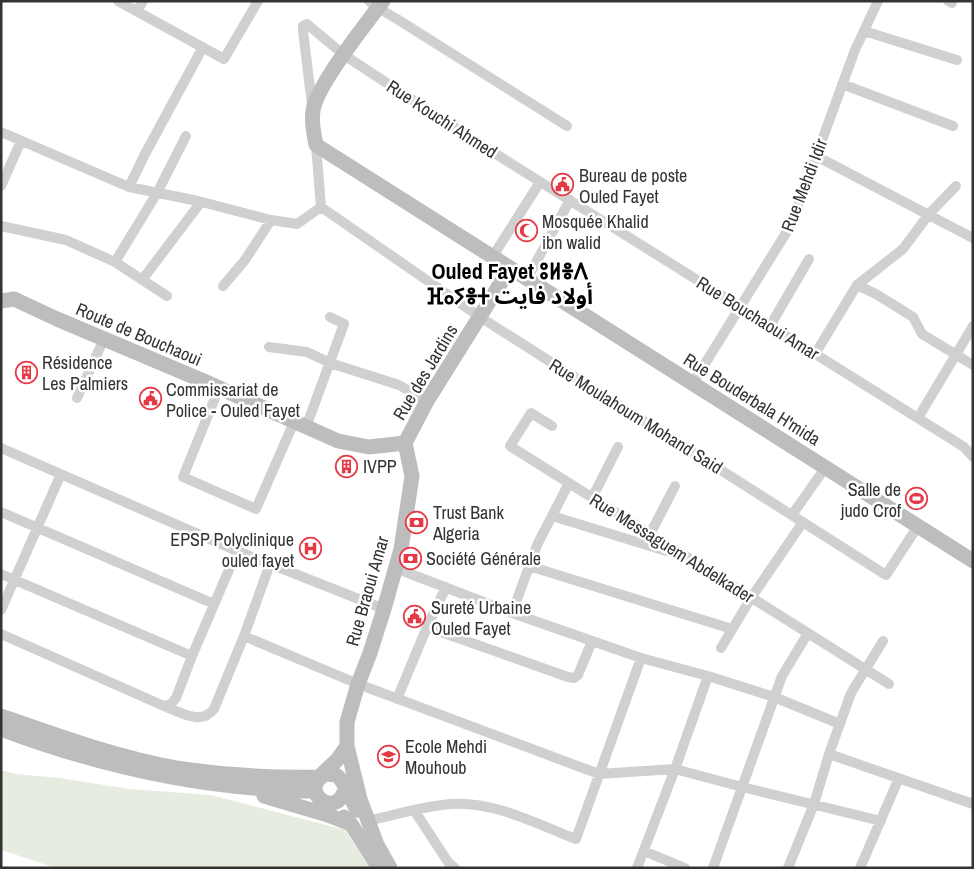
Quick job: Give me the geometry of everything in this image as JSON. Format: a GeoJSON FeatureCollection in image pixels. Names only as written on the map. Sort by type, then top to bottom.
{"type":"FeatureCollection","features":[{"type":"Feature","properties":{"kind":"main road"},"geometry":{"type":"LineString","coordinates":[[316,145],[313,109],[321,90],[377,4]]}},
{"type":"Feature","properties":{"kind":"main road","name":"Rue Bouderbala H'mida"},"geometry":{"type":"LineString","coordinates":[[316,145],[973,561]]}},
{"type":"Feature","properties":{"kind":"main road","name":"Rue des Jardins"},"geometry":{"type":"LineString","coordinates":[[405,443],[427,401],[510,268]]}},
{"type":"Feature","properties":{"kind":"main road","name":"Route de Bouchaoui"},"geometry":{"type":"LineString","coordinates":[[5,298],[219,388],[338,441],[368,448],[405,443]]}},
{"type":"Feature","properties":{"kind":"main road","name":"Rue Braoui Amar"},"geometry":{"type":"LineString","coordinates":[[347,746],[347,722],[384,609],[401,549],[412,476],[405,443]]}},
{"type":"Feature","properties":{"kind":"main road"},"geometry":{"type":"LineString","coordinates":[[1,716],[98,748],[177,768],[318,781]]}},
{"type":"Feature","properties":{"kind":"main road"},"geometry":{"type":"LineString","coordinates":[[1,729],[115,765],[281,800],[351,824]]}},
{"type":"Feature","properties":{"kind":"main road"},"geometry":{"type":"LineString","coordinates":[[347,746],[345,788],[340,799],[332,803],[325,802],[320,799],[318,781],[347,746]]}},
{"type":"Feature","properties":{"kind":"main road"},"geometry":{"type":"LineString","coordinates":[[347,746],[360,799],[376,842]]}},
{"type":"Feature","properties":{"kind":"main road"},"geometry":{"type":"LineString","coordinates":[[221,786],[279,790],[318,781],[326,774],[336,774],[344,783],[345,788],[390,868]]}},
{"type":"Feature","properties":{"kind":"main road"},"geometry":{"type":"LineString","coordinates":[[332,803],[351,824],[379,868]]}},
{"type":"Feature","properties":{"kind":"street"},"geometry":{"type":"LineString","coordinates":[[118,1],[224,59],[258,1]]}},
{"type":"Feature","properties":{"kind":"street"},"geometry":{"type":"LineString","coordinates":[[137,11],[142,1]]}},
{"type":"Feature","properties":{"kind":"street","name":"Rue Mehdi Idir"},"geometry":{"type":"LineString","coordinates":[[693,383],[791,225],[855,50],[878,1]]}},
{"type":"Feature","properties":{"kind":"street"},"geometry":{"type":"LineString","coordinates":[[377,4],[397,19],[567,126]]}},
{"type":"Feature","properties":{"kind":"street","name":"Rue Kouchi Ahmed"},"geometry":{"type":"LineString","coordinates":[[313,109],[303,26],[307,24],[344,55],[540,182]]}},
{"type":"Feature","properties":{"kind":"street"},"geometry":{"type":"LineString","coordinates":[[864,31],[957,60]]}},
{"type":"Feature","properties":{"kind":"street"},"geometry":{"type":"LineString","coordinates":[[129,187],[203,47]]}},
{"type":"Feature","properties":{"kind":"street"},"geometry":{"type":"LineString","coordinates":[[842,84],[953,126]]}},
{"type":"Feature","properties":{"kind":"street"},"geometry":{"type":"LineString","coordinates":[[1,132],[129,187],[201,202],[271,220],[297,224],[321,207],[316,145]]}},
{"type":"Feature","properties":{"kind":"street"},"geometry":{"type":"LineString","coordinates":[[115,262],[157,193],[186,136]]}},
{"type":"Feature","properties":{"kind":"street"},"geometry":{"type":"LineString","coordinates":[[1,186],[21,141]]}},
{"type":"Feature","properties":{"kind":"street"},"geometry":{"type":"LineString","coordinates":[[816,156],[973,238]]}},
{"type":"Feature","properties":{"kind":"street"},"geometry":{"type":"LineString","coordinates":[[493,256],[540,182]]}},
{"type":"Feature","properties":{"kind":"street","name":"Rue Bouchaoui Amar"},"geometry":{"type":"LineString","coordinates":[[540,182],[964,447],[973,457]]}},
{"type":"Feature","properties":{"kind":"street"},"geometry":{"type":"LineString","coordinates":[[815,354],[858,285],[903,249],[929,214],[956,186]]}},
{"type":"Feature","properties":{"kind":"street"},"geometry":{"type":"LineString","coordinates":[[527,279],[570,200]]}},
{"type":"Feature","properties":{"kind":"street"},"geometry":{"type":"LineString","coordinates":[[142,280],[201,202]]}},
{"type":"Feature","properties":{"kind":"street","name":"Rue Moulahoum Mohand Said"},"geometry":{"type":"LineString","coordinates":[[321,207],[480,317],[886,575],[918,526]]}},
{"type":"Feature","properties":{"kind":"street"},"geometry":{"type":"LineString","coordinates":[[223,286],[245,260],[271,220]]}},
{"type":"Feature","properties":{"kind":"street"},"geometry":{"type":"LineString","coordinates":[[1,226],[66,240],[115,262],[167,296]]}},
{"type":"Feature","properties":{"kind":"street"},"geometry":{"type":"LineString","coordinates":[[770,326],[809,258]]}},
{"type":"Feature","properties":{"kind":"street"},"geometry":{"type":"LineString","coordinates":[[858,285],[913,317],[922,334],[973,365]]}},
{"type":"Feature","properties":{"kind":"street"},"geometry":{"type":"LineString","coordinates":[[219,388],[183,477],[256,509],[330,364],[344,324],[330,317]]}},
{"type":"Feature","properties":{"kind":"street"},"geometry":{"type":"LineString","coordinates":[[918,418],[973,326]]}},
{"type":"Feature","properties":{"kind":"street"},"geometry":{"type":"LineString","coordinates":[[77,398],[104,339]]}},
{"type":"Feature","properties":{"kind":"street"},"geometry":{"type":"LineString","coordinates":[[269,347],[307,352],[330,364],[399,385],[427,401]]}},
{"type":"Feature","properties":{"kind":"street","name":"Rue Messaguem Abdelkader"},"geometry":{"type":"LineString","coordinates":[[552,426],[531,412],[510,446],[889,684]]}},
{"type":"Feature","properties":{"kind":"street"},"geometry":{"type":"LineString","coordinates":[[592,498],[618,447]]}},
{"type":"Feature","properties":{"kind":"street"},"geometry":{"type":"LineString","coordinates":[[1,448],[237,551],[384,609]]}},
{"type":"Feature","properties":{"kind":"street"},"geometry":{"type":"LineString","coordinates":[[792,515],[826,468]]}},
{"type":"Feature","properties":{"kind":"street"},"geometry":{"type":"LineString","coordinates":[[1,610],[61,474]]}},
{"type":"Feature","properties":{"kind":"street"},"geometry":{"type":"LineString","coordinates":[[512,613],[537,545],[569,483]]}},
{"type":"Feature","properties":{"kind":"street"},"geometry":{"type":"LineString","coordinates":[[650,534],[675,486]]}},
{"type":"Feature","properties":{"kind":"street"},"geometry":{"type":"LineString","coordinates":[[1,512],[214,604]]}},
{"type":"Feature","properties":{"kind":"street"},"geometry":{"type":"LineString","coordinates":[[552,516],[686,557]]}},
{"type":"Feature","properties":{"kind":"street"},"geometry":{"type":"LineString","coordinates":[[721,648],[751,598],[803,522]]}},
{"type":"Feature","properties":{"kind":"street"},"geometry":{"type":"LineString","coordinates":[[164,706],[171,704],[176,698],[237,551]]}},
{"type":"Feature","properties":{"kind":"street"},"geometry":{"type":"LineString","coordinates":[[1,634],[164,706],[195,718],[205,718],[214,709],[244,636],[270,564]]}},
{"type":"Feature","properties":{"kind":"street"},"geometry":{"type":"LineString","coordinates":[[529,566],[732,629]]}},
{"type":"Feature","properties":{"kind":"street"},"geometry":{"type":"LineString","coordinates":[[395,568],[512,613],[641,658],[708,676],[774,697],[840,724]]}},
{"type":"Feature","properties":{"kind":"street"},"geometry":{"type":"LineString","coordinates":[[1,574],[192,656]]}},
{"type":"Feature","properties":{"kind":"street"},"geometry":{"type":"LineString","coordinates":[[398,699],[427,626],[446,587]]}},
{"type":"Feature","properties":{"kind":"street"},"geometry":{"type":"LineString","coordinates":[[427,626],[574,678],[578,675],[592,641]]}},
{"type":"Feature","properties":{"kind":"street"},"geometry":{"type":"LineString","coordinates":[[713,868],[782,676],[808,633]]}},
{"type":"Feature","properties":{"kind":"street"},"geometry":{"type":"LineString","coordinates":[[244,636],[358,684],[599,774],[675,769],[882,821]]}},
{"type":"Feature","properties":{"kind":"street"},"geometry":{"type":"LineString","coordinates":[[788,868],[814,804],[829,754],[851,693],[864,669],[883,641]]}},
{"type":"Feature","properties":{"kind":"street"},"geometry":{"type":"LineString","coordinates":[[367,821],[414,810],[452,804],[484,807],[524,818],[576,839],[641,658]]}},
{"type":"Feature","properties":{"kind":"street"},"geometry":{"type":"LineString","coordinates":[[637,868],[708,676]]}},
{"type":"Feature","properties":{"kind":"street"},"geometry":{"type":"LineString","coordinates":[[829,754],[973,804]]}},
{"type":"Feature","properties":{"kind":"street"},"geometry":{"type":"LineString","coordinates":[[860,868],[899,778]]}},
{"type":"Feature","properties":{"kind":"street"},"geometry":{"type":"LineString","coordinates":[[414,810],[448,862],[455,868]]}},
{"type":"Feature","properties":{"kind":"street"},"geometry":{"type":"LineString","coordinates":[[644,851],[684,868]]}},
{"type":"Feature","properties":{"kind":"shaded area"},"geometry":{"type":"Polygon","coordinates":[[[1,770],[16,774],[60,778],[129,789],[211,795],[345,830],[370,868],[56,868],[1,850],[1,770]]]}},
{"type":"Feature","properties":{"kind":"place","name":"Bureau de poste Ouled Fayet"},"geometry":{"type":"Point","coordinates":[563,185]}},
{"type":"Feature","properties":{"kind":"place","name":"Mosquée Khalid ibn walid"},"geometry":{"type":"Point","coordinates":[526,231]}},
{"type":"Feature","properties":{"kind":"place","name":"Résidence Les Palmiers"},"geometry":{"type":"Point","coordinates":[26,372]}},
{"type":"Feature","properties":{"kind":"place","name":"Commissariat de Police - Ouled Fayet"},"geometry":{"type":"Point","coordinates":[150,399]}},
{"type":"Feature","properties":{"kind":"place","name":"IVPP"},"geometry":{"type":"Point","coordinates":[347,466]}},
{"type":"Feature","properties":{"kind":"place","name":"Salle de judo Crof"},"geometry":{"type":"Point","coordinates":[917,499]}},
{"type":"Feature","properties":{"kind":"place","name":"Trust Bank Algeria"},"geometry":{"type":"Point","coordinates":[417,522]}},
{"type":"Feature","properties":{"kind":"place","name":"EPSP Polyclinique ouled fayet"},"geometry":{"type":"Point","coordinates":[310,549]}},
{"type":"Feature","properties":{"kind":"place","name":"Société Générale"},"geometry":{"type":"Point","coordinates":[410,558]}},
{"type":"Feature","properties":{"kind":"place","name":"Sureté Urbaine Ouled Fayet"},"geometry":{"type":"Point","coordinates":[415,617]}},
{"type":"Feature","properties":{"kind":"place","name":"Ecole Mehdi Mouhoub"},"geometry":{"type":"Point","coordinates":[389,756]}},
{"type":"Feature","properties":{"kind":"district","name":"Ouled Fayet ⵓⵍⴻⴷ ⴼⴰⵢⴻⵜ أولاد فايت"},"geometry":{"type":"Point","coordinates":[510,284]}}]}
